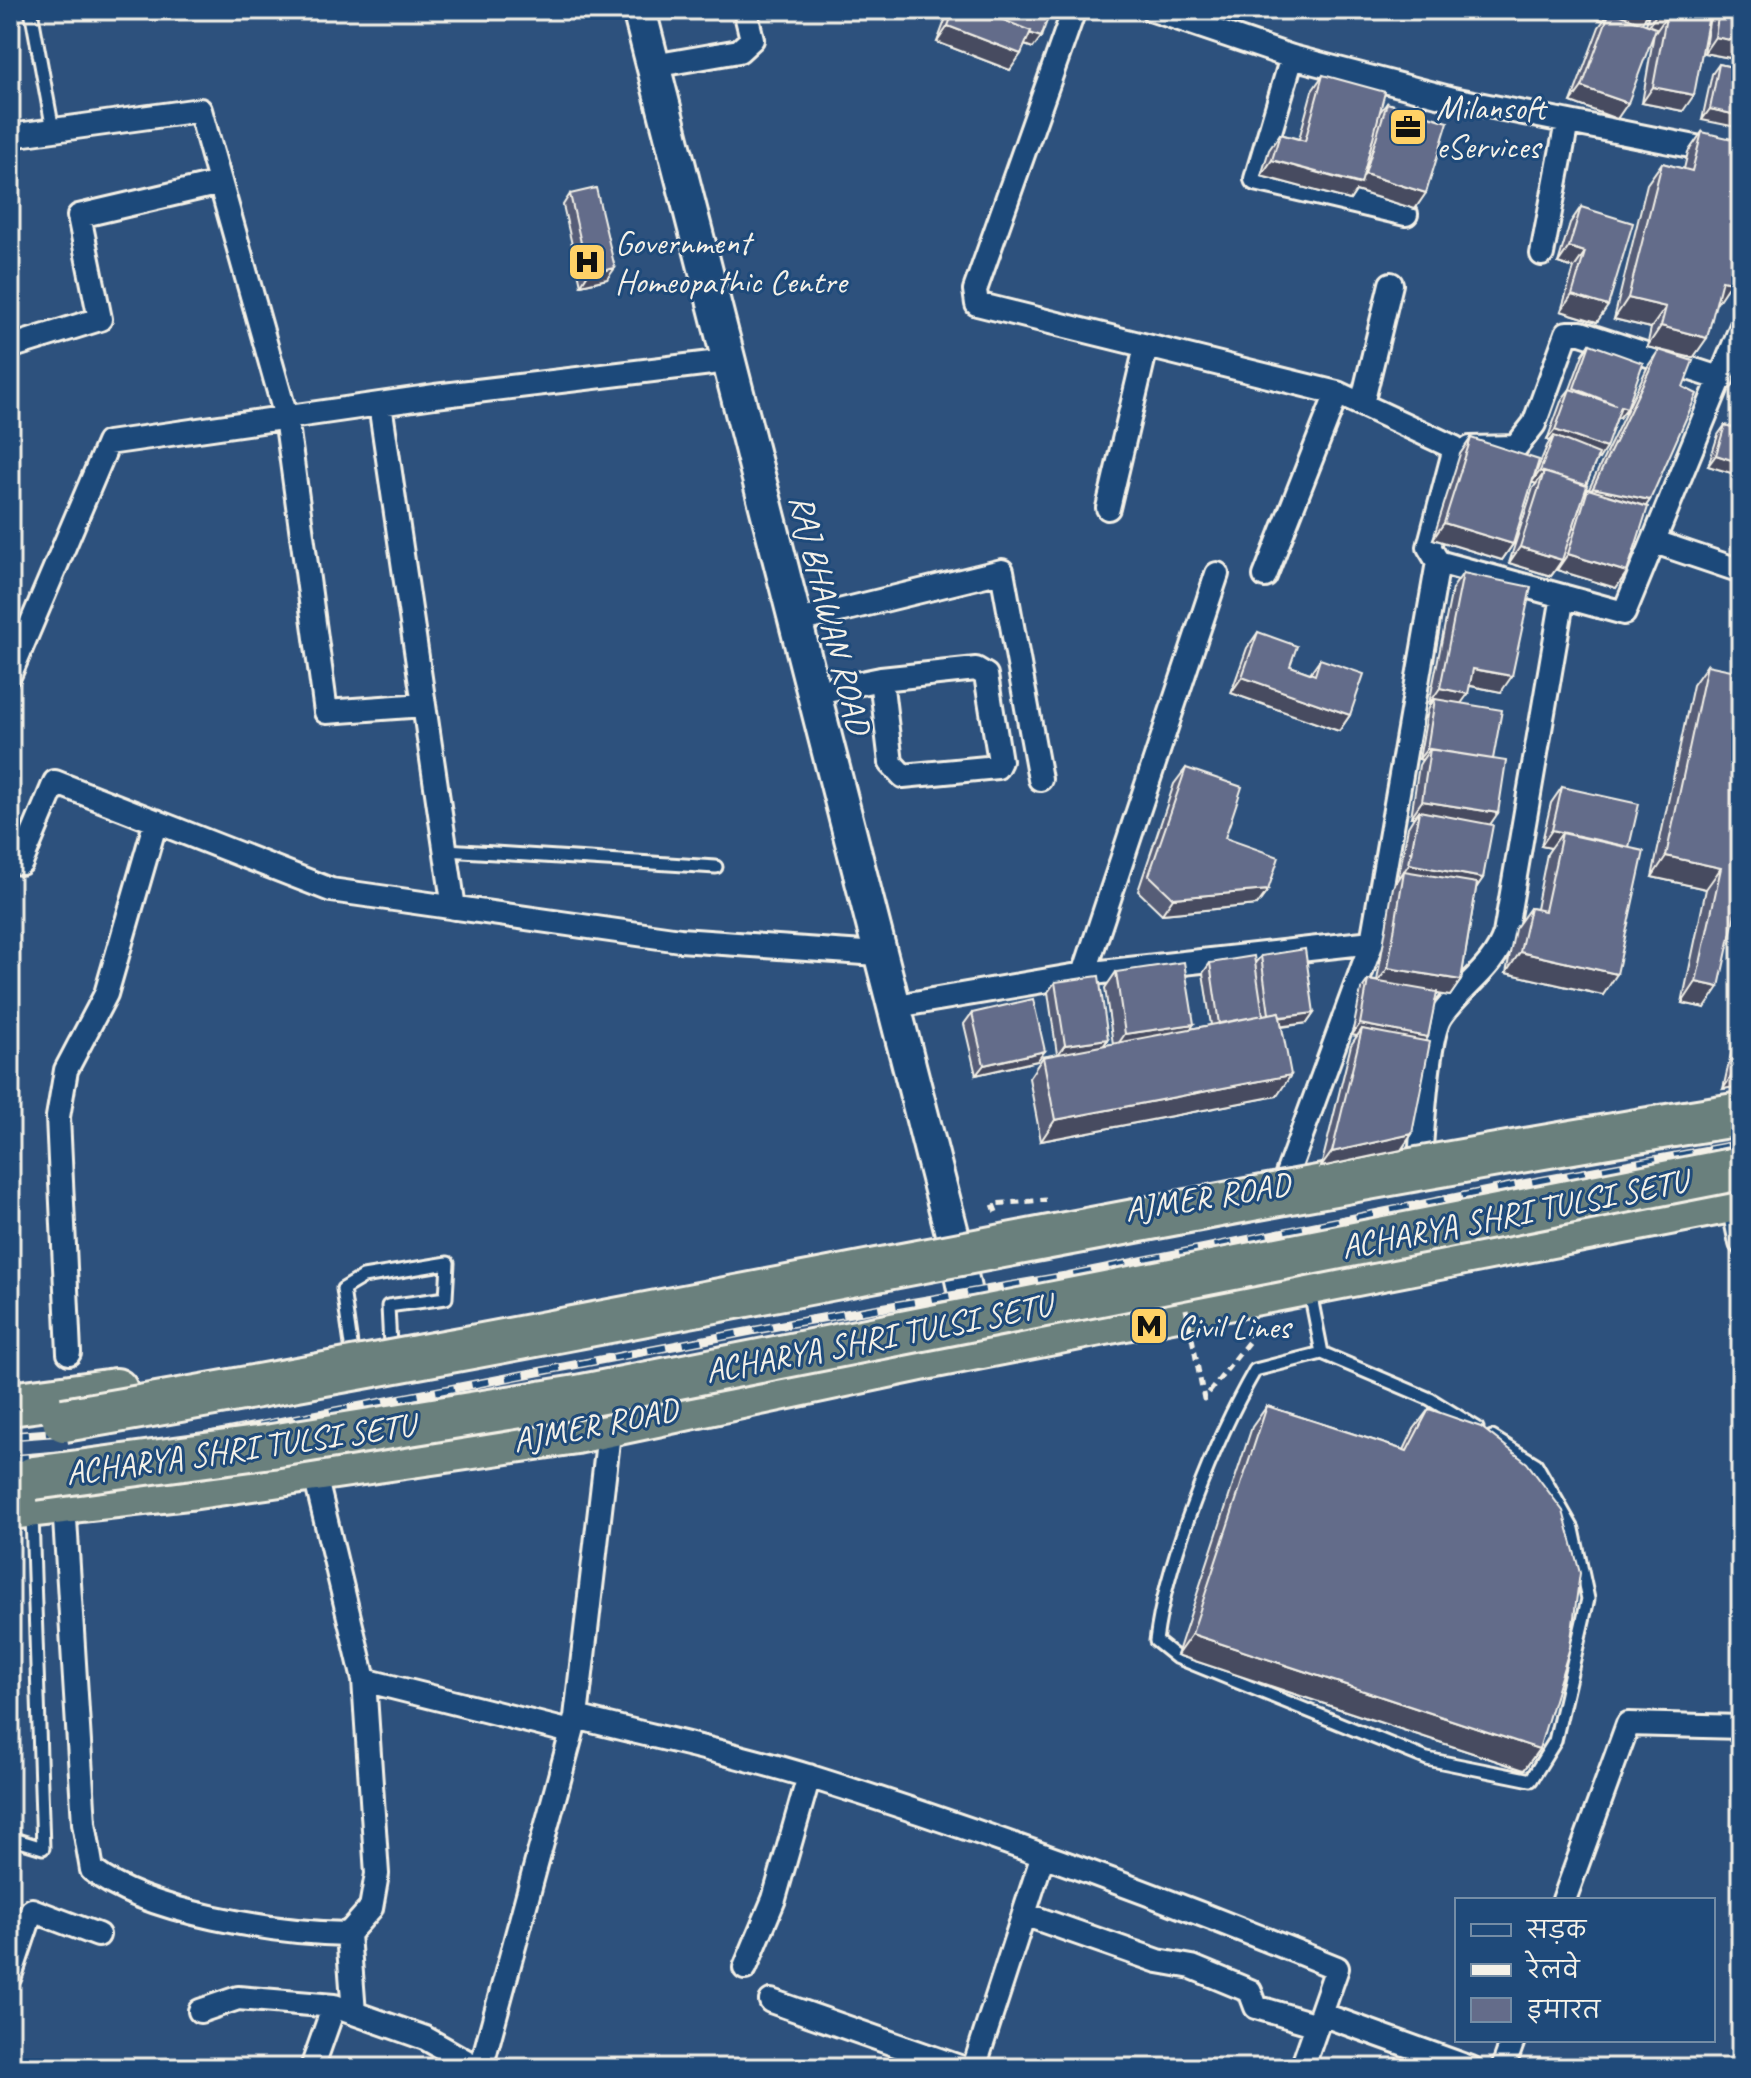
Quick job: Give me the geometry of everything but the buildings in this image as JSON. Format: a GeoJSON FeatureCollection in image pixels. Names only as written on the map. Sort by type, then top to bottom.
{"type":"FeatureCollection","features":[{"type":"Feature","properties":{"kind":"highway","name":"AJMER ROAD"},"geometry":{"type":"LineString","coordinates":[[10,1404],[55,1400],[371,1349],[953,1237],[1283,1185],[1578,1126],[1741,1100]]}},
{"type":"Feature","properties":{"kind":"highway","name":"ACHARYA SHRI TULSI SETU"},"geometry":{"type":"LineString","coordinates":[[10,1426],[64,1420],[405,1362],[968,1252],[1585,1139],[1741,1114]]}},
{"type":"Feature","properties":{"kind":"highway","name":"AJMER ROAD"},"geometry":{"type":"LineString","coordinates":[[29,1499],[314,1471],[576,1432],[977,1348],[1309,1284],[1738,1189]]}},
{"type":"Feature","properties":{"kind":"highway","name":"ACHARYA SHRI TULSI SETU"},"geometry":{"type":"LineString","coordinates":[[29,1499],[272,1446],[577,1397],[1738,1189]]}},
{"type":"Feature","properties":{"kind":"street","name":"RAJ BHAWAN ROAD"},"geometry":{"type":"LineString","coordinates":[[639,10],[891,1007],[953,1237],[977,1348]]}},
{"type":"Feature","properties":{"kind":"street"},"geometry":{"type":"LineString","coordinates":[[653,66],[739,51],[752,39],[745,10]]}},
{"type":"Feature","properties":{"kind":"street"},"geometry":{"type":"LineString","coordinates":[[1074,10],[975,290],[977,304],[1337,393],[1455,448],[1516,447],[1534,424],[1567,333],[1581,333],[1722,379]]}},
{"type":"Feature","properties":{"kind":"street"},"geometry":{"type":"LineString","coordinates":[[1153,10],[1292,57],[1453,99],[1741,156]]}},
{"type":"Feature","properties":{"kind":"street"},"geometry":{"type":"LineString","coordinates":[[1292,57],[1256,179],[1406,214]]}},
{"type":"Feature","properties":{"kind":"street"},"geometry":{"type":"LineString","coordinates":[[10,136],[200,110],[286,417],[326,712],[424,705]]}},
{"type":"Feature","properties":{"kind":"street"},"geometry":{"type":"LineString","coordinates":[[1542,254],[1567,122]]}},
{"type":"Feature","properties":{"kind":"street"},"geometry":{"type":"LineString","coordinates":[[10,347],[100,319],[79,216],[220,183]]}},
{"type":"Feature","properties":{"kind":"street"},"geometry":{"type":"LineString","coordinates":[[1362,404],[1391,284]]}},
{"type":"Feature","properties":{"kind":"street"},"geometry":{"type":"LineString","coordinates":[[1438,562],[1624,613],[1741,328]]}},
{"type":"Feature","properties":{"kind":"street"},"geometry":{"type":"LineString","coordinates":[[1108,508],[1146,347]]}},
{"type":"Feature","properties":{"kind":"street"},"geometry":{"type":"LineString","coordinates":[[10,674],[108,443],[380,404],[728,361]]}},
{"type":"Feature","properties":{"kind":"street"},"geometry":{"type":"LineString","coordinates":[[1265,576],[1337,393]]}},
{"type":"Feature","properties":{"kind":"street"},"geometry":{"type":"LineString","coordinates":[[380,404],[454,908]]}},
{"type":"Feature","properties":{"kind":"street"},"geometry":{"type":"LineString","coordinates":[[1283,1185],[1372,942],[1438,562],[1429,547],[1455,448]]}},
{"type":"Feature","properties":{"kind":"street"},"geometry":{"type":"LineString","coordinates":[[1655,542],[1741,571]]}},
{"type":"Feature","properties":{"kind":"street"},"geometry":{"type":"LineString","coordinates":[[794,622],[1002,571],[1040,779]]}},
{"type":"Feature","properties":{"kind":"street"},"geometry":{"type":"LineString","coordinates":[[1084,974],[1217,574]]}},
{"type":"Feature","properties":{"kind":"street"},"geometry":{"type":"LineString","coordinates":[[1420,1158],[1439,1019],[1463,989],[1492,962],[1505,934],[1563,596]]}},
{"type":"Feature","properties":{"kind":"street"},"geometry":{"type":"LineString","coordinates":[[812,693],[881,679],[976,669],[982,671],[986,675],[1000,761],[997,767],[903,776],[896,771],[891,763],[881,679]]}},
{"type":"Feature","properties":{"kind":"street"},"geometry":{"type":"LineString","coordinates":[[10,861],[21,863],[55,782],[331,890],[680,940],[878,954]]}},
{"type":"Feature","properties":{"kind":"street"},"geometry":{"type":"LineString","coordinates":[[69,1353],[58,1117],[66,1070],[106,994],[156,821]]}},
{"type":"Feature","properties":{"kind":"street"},"geometry":{"type":"LineString","coordinates":[[891,1007],[1084,974],[1372,942]]}},
{"type":"Feature","properties":{"kind":"street"},"geometry":{"type":"LineString","coordinates":[[1738,1189],[1741,1243]]}},
{"type":"Feature","properties":{"kind":"street"},"geometry":{"type":"LineString","coordinates":[[200,2011],[238,1998],[344,2010],[425,2038],[480,2068],[574,1725],[608,1441],[605,1424]]}},
{"type":"Feature","properties":{"kind":"street"},"geometry":{"type":"LineString","coordinates":[[312,2068],[344,2010],[348,1934],[371,1908],[377,1874],[364,1680],[314,1471]]}},
{"type":"Feature","properties":{"kind":"street"},"geometry":{"type":"LineString","coordinates":[[29,1499],[92,1870],[112,1886],[187,1910],[294,1933],[348,1934]]}},
{"type":"Feature","properties":{"kind":"street"},"geometry":{"type":"LineString","coordinates":[[364,1680],[809,1776],[1043,1855],[1207,1915],[1337,1968],[1302,2068]]}},
{"type":"Feature","properties":{"kind":"street"},"geometry":{"type":"LineString","coordinates":[[1565,1898],[1628,1724],[1741,1727]]}},
{"type":"Feature","properties":{"kind":"street"},"geometry":{"type":"LineString","coordinates":[[745,1968],[774,1899],[809,1776]]}},
{"type":"Feature","properties":{"kind":"street"},"geometry":{"type":"LineString","coordinates":[[974,2068],[1043,1855]]}},
{"type":"Feature","properties":{"kind":"street"},"geometry":{"type":"LineString","coordinates":[[10,1976],[32,1910],[98,1935]]}},
{"type":"Feature","properties":{"kind":"street"},"geometry":{"type":"LineString","coordinates":[[1024,1914],[1158,1961],[1192,1967],[1250,1991],[1256,2007],[1319,2020],[1471,2068]]}},
{"type":"Feature","properties":{"kind":"street"},"geometry":{"type":"LineString","coordinates":[[771,2001],[962,2068]]}},
{"type":"Feature","properties":{"kind":"street"},"geometry":{"type":"LineString","coordinates":[[1503,2068],[1512,2042]]}},
{"type":"Feature","properties":{"kind":"lane"},"geometry":{"type":"LineString","coordinates":[[31,10],[53,130]]}},
{"type":"Feature","properties":{"kind":"lane"},"geometry":{"type":"LineString","coordinates":[[446,850],[716,867]]}},
{"type":"Feature","properties":{"kind":"lane"},"geometry":{"type":"LineString","coordinates":[[448,1263],[446,1298],[388,1306],[371,1349],[343,1289],[363,1277],[448,1263]]}},
{"type":"Feature","properties":{"kind":"lane"},"geometry":{"type":"LineString","coordinates":[[1309,1284],[1322,1353]]}},
{"type":"Feature","properties":{"kind":"lane"},"geometry":{"type":"LineString","coordinates":[[1322,1353],[1430,1399],[1536,1464],[1573,1529],[1588,1599],[1555,1741],[1531,1780],[1427,1759],[1176,1657],[1156,1641],[1161,1603],[1233,1409],[1255,1370],[1322,1353]]}},
{"type":"Feature","properties":{"kind":"lane"},"geometry":{"type":"LineString","coordinates":[[10,1838],[43,1848],[29,1499]]}},
{"type":"Feature","properties":{"kind":"path"},"geometry":{"type":"LineString","coordinates":[[1191,1333],[1204,1399],[1250,1340],[1240,1297]]}},
{"type":"Feature","properties":{"kind":"railway"},"geometry":{"type":"LineString","coordinates":[[10,1436],[129,1427],[334,1391],[1741,1125]]}},
{"type":"Feature","properties":{"kind":"railway"},"geometry":{"type":"LineString","coordinates":[[10,1459],[142,1448],[793,1323],[1066,1276],[1523,1184],[1741,1144]]}},
{"type":"Feature","properties":{"kind":"place","name":"Milansoft eServices"},"geometry":{"type":"Point","coordinates":[1408,127]}},
{"type":"Feature","properties":{"kind":"place","name":"Government Homeopathic Centre"},"geometry":{"type":"Point","coordinates":[587,262]}},
{"type":"Feature","properties":{"kind":"place","name":"Civil Lines"},"geometry":{"type":"Point","coordinates":[1149,1326]}}]}
